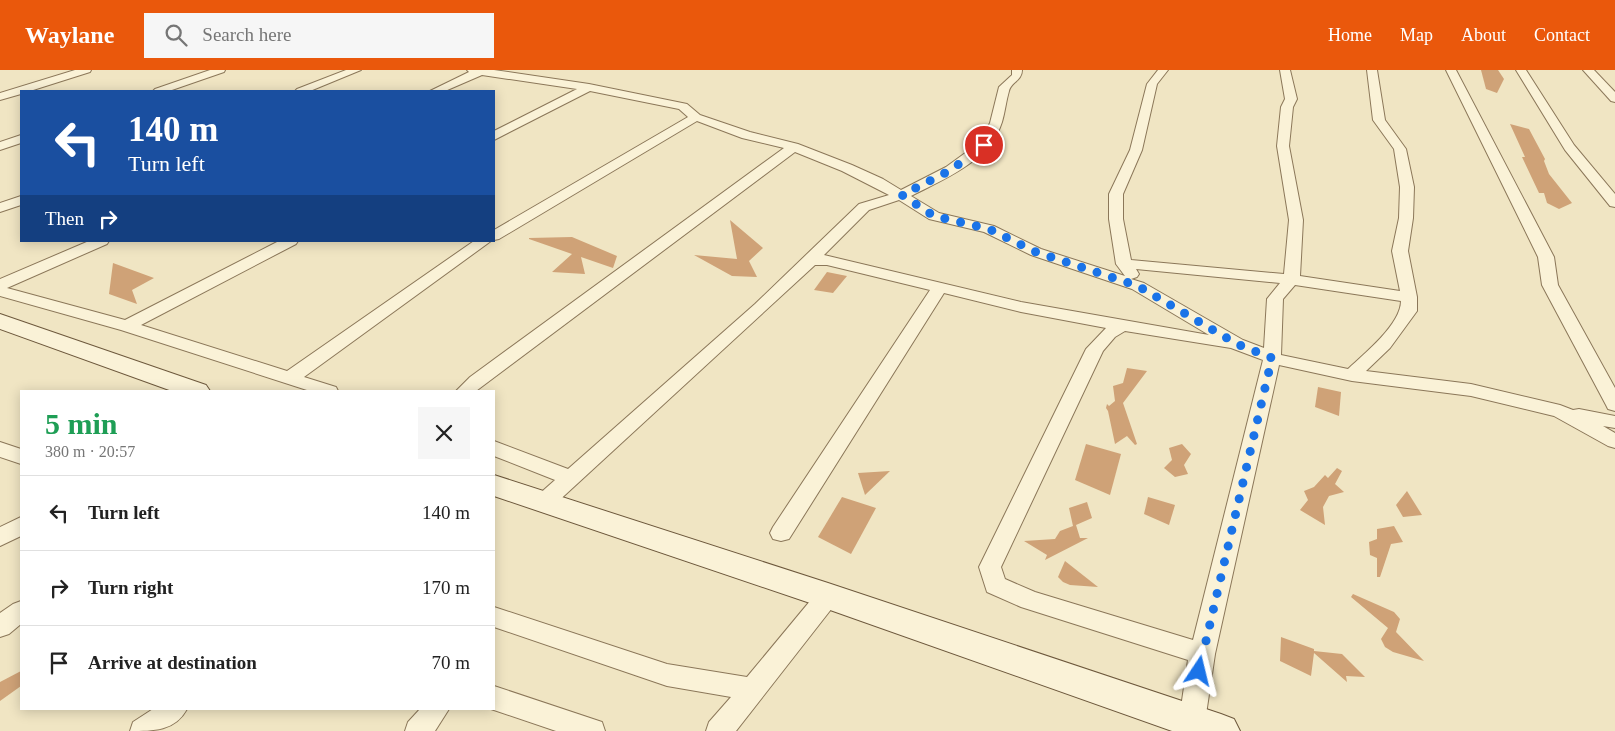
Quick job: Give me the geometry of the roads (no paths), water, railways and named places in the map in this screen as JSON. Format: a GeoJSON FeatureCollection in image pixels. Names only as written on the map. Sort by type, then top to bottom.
{"type":"FeatureCollection","features":[{"type":"Feature","properties":{"kind":"street"},"geometry":{"type":"LineString","coordinates":[[22,90],[86,70]]}},
{"type":"Feature","properties":{"kind":"street"},"geometry":{"type":"LineString","coordinates":[[162,90],[220,70]]}},
{"type":"Feature","properties":{"kind":"street"},"geometry":{"type":"LineString","coordinates":[[304,90],[356,70]]}},
{"type":"Feature","properties":{"kind":"street"},"geometry":{"type":"LineString","coordinates":[[545,501],[761,307],[864,207],[902,195],[951,170],[984,145],[996,123],[1004,87],[1018,76],[1017,70]]}},
{"type":"Feature","properties":{"kind":"street"},"geometry":{"type":"LineString","coordinates":[[1138,286],[1124,264],[1116,219],[1116,194],[1136,150],[1152,84],[1163,70]]}},
{"type":"Feature","properties":{"kind":"street"},"geometry":{"type":"LineString","coordinates":[[495,485],[828,596],[1206,726],[1202,654],[1272,358],[1275,299],[1292,278],[1296,220],[1283,146],[1287,107],[1291,99],[1285,70]]}},
{"type":"Feature","properties":{"kind":"street"},"geometry":{"type":"LineString","coordinates":[[1352,376],[1384,344],[1409,311],[1409,297],[1400,251],[1406,218],[1407,187],[1400,149],[1379,120],[1372,70]]}},
{"type":"Feature","properties":{"kind":"street"},"geometry":{"type":"LineString","coordinates":[[1451,70],[1546,257],[1550,284],[1615,405]]}},
{"type":"Feature","properties":{"kind":"street"},"geometry":{"type":"LineString","coordinates":[[1521,70],[1569,147],[1615,203]]}},
{"type":"Feature","properties":{"kind":"street"},"geometry":{"type":"LineString","coordinates":[[1588,70],[1615,99]]}},
{"type":"Feature","properties":{"kind":"street"},"geometry":{"type":"LineString","coordinates":[[438,90],[476,71],[589,87],[683,106],[696,117],[746,135],[794,147],[878,182],[934,216],[989,229],[1036,252],[1138,286],[1237,344],[1272,358],[1352,376],[1471,390],[1615,422]]}},
{"type":"Feature","properties":{"kind":"street"},"geometry":{"type":"LineString","coordinates":[[495,135],[589,87]]}},
{"type":"Feature","properties":{"kind":"street"},"geometry":{"type":"LineString","coordinates":[[0,97],[20,91]]}},
{"type":"Feature","properties":{"kind":"street"},"geometry":{"type":"LineString","coordinates":[[495,235],[696,117]]}},
{"type":"Feature","properties":{"kind":"street"},"geometry":{"type":"LineString","coordinates":[[0,146],[20,139]]}},
{"type":"Feature","properties":{"kind":"street"},"geometry":{"type":"LineString","coordinates":[[466,390],[794,147]]}},
{"type":"Feature","properties":{"kind":"street"},"geometry":{"type":"LineString","coordinates":[[0,208],[20,200]]}},
{"type":"Feature","properties":{"kind":"street"},"geometry":{"type":"LineString","coordinates":[[0,285],[100,242]]}},
{"type":"Feature","properties":{"kind":"street"},"geometry":{"type":"LineString","coordinates":[[128,326],[289,242]]}},
{"type":"Feature","properties":{"kind":"street"},"geometry":{"type":"LineString","coordinates":[[290,378],[483,242]]}},
{"type":"Feature","properties":{"kind":"street"},"geometry":{"type":"LineString","coordinates":[[811,260],[827,260],[1021,307],[1123,326],[1237,344]]}},
{"type":"Feature","properties":{"kind":"street"},"geometry":{"type":"LineString","coordinates":[[1124,264],[1198,268],[1292,278],[1409,297]]}},
{"type":"Feature","properties":{"kind":"street"},"geometry":{"type":"LineString","coordinates":[[781,533],[940,287]]}},
{"type":"Feature","properties":{"kind":"street"},"geometry":{"type":"LineString","coordinates":[[0,291],[128,326],[326,390]]}},
{"type":"Feature","properties":{"kind":"street"},"geometry":{"type":"LineString","coordinates":[[0,321],[195,390]]}},
{"type":"Feature","properties":{"kind":"street"},"geometry":{"type":"LineString","coordinates":[[1123,326],[1109,333],[1095,349],[990,567],[995,584],[1029,600],[1202,654]]}},
{"type":"Feature","properties":{"kind":"street"},"geometry":{"type":"LineString","coordinates":[[1560,411],[1615,441]]}},
{"type":"Feature","properties":{"kind":"street"},"geometry":{"type":"LineString","coordinates":[[495,448],[570,478]]}},
{"type":"Feature","properties":{"kind":"street"},"geometry":{"type":"LineString","coordinates":[[0,449],[20,457]]}},
{"type":"Feature","properties":{"kind":"street"},"geometry":{"type":"LineString","coordinates":[[0,538],[20,526]]}},
{"type":"Feature","properties":{"kind":"street"},"geometry":{"type":"LineString","coordinates":[[719,731],[828,596]]}},
{"type":"Feature","properties":{"kind":"street"},"geometry":{"type":"LineString","coordinates":[[0,626],[20,612]]}},
{"type":"Feature","properties":{"kind":"street"},"geometry":{"type":"LineString","coordinates":[[497,623],[667,676],[753,689]]}},
{"type":"Feature","properties":{"kind":"street"},"geometry":{"type":"LineString","coordinates":[[495,698],[592,731]]}},
{"type":"Feature","properties":{"kind":"street"},"geometry":{"type":"LineString","coordinates":[[143,731],[173,710]]}},
{"type":"Feature","properties":{"kind":"street"},"geometry":{"type":"LineString","coordinates":[[418,731],[435,710]]}}]}
